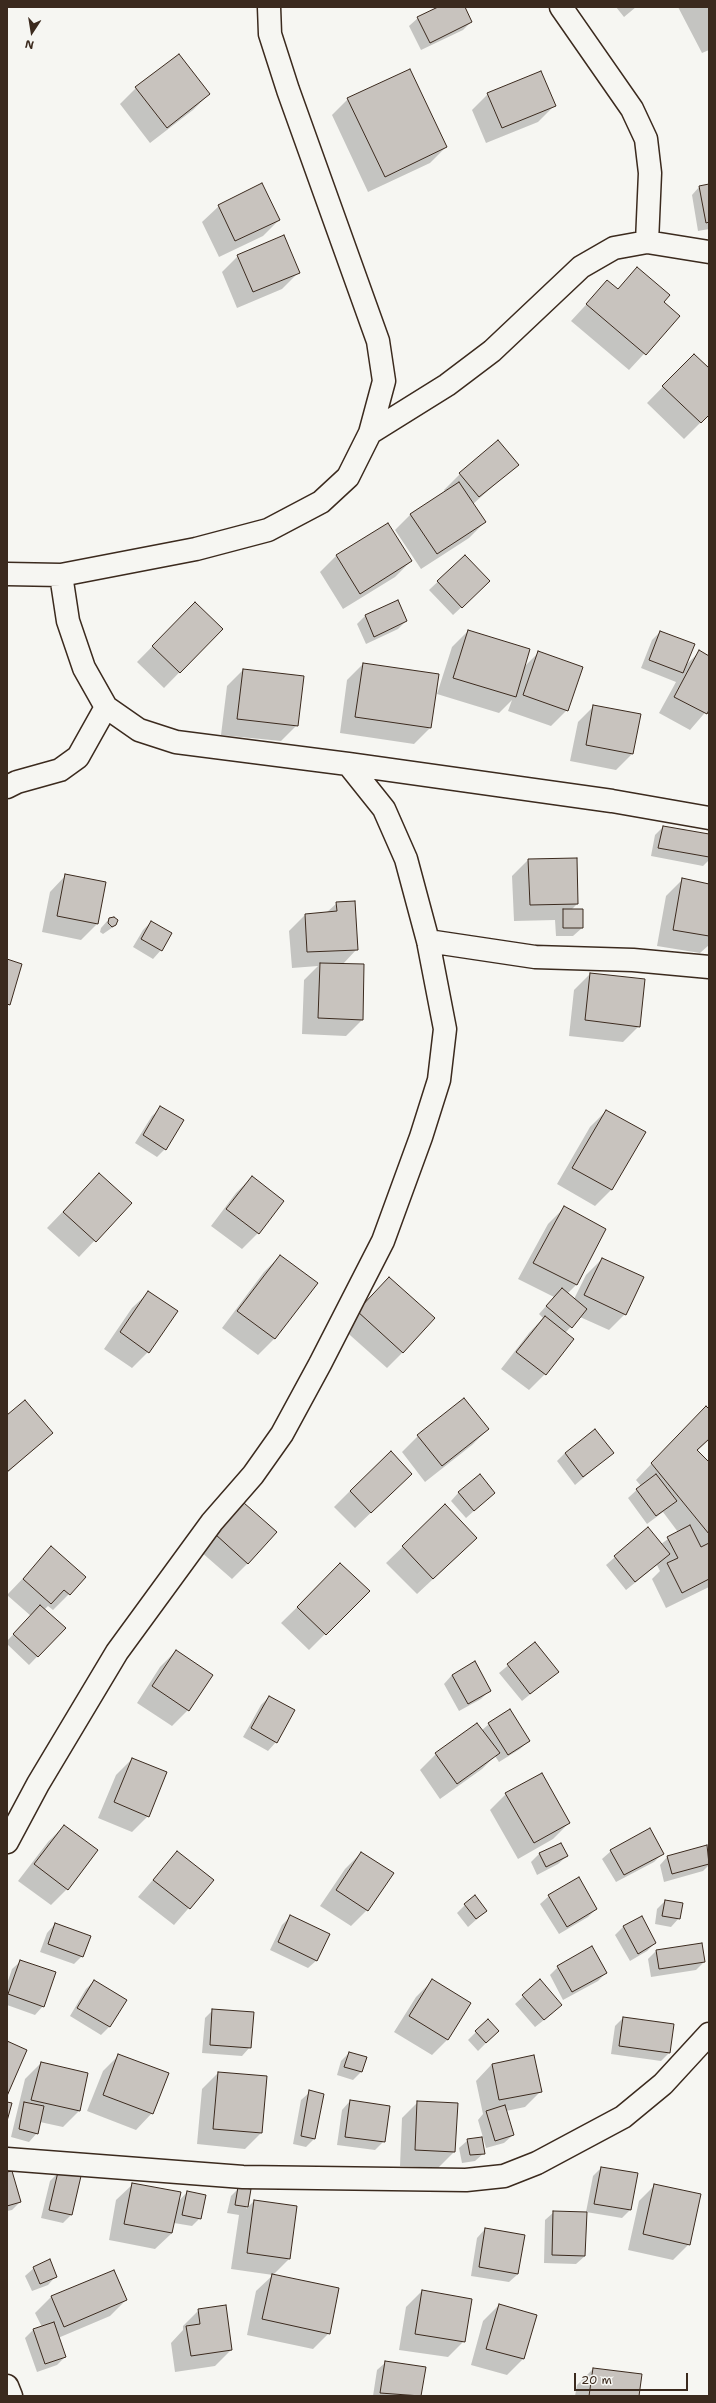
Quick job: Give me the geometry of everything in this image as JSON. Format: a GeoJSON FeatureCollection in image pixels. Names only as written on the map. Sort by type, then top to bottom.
{"type":"FeatureCollection","features":[{"type":"Feature","properties":{"kind":"street"},"geometry":{"type":"LineString","coordinates":[[7,574],[61,575],[196,549],[268,530],[321,502],[348,477],[370,433],[384,381],[378,341],[288,90],[270,34],[269,7]]}},
{"type":"Feature","properties":{"kind":"street"},"geometry":{"type":"LineString","coordinates":[[561,7],[632,109],[646,139],[650,173],[647,242]]}},
{"type":"Feature","properties":{"kind":"street"},"geometry":{"type":"LineString","coordinates":[[370,433],[447,385],[492,352],[581,267],[614,248],[647,242],[709,252]]}},
{"type":"Feature","properties":{"kind":"street"},"geometry":{"type":"LineString","coordinates":[[61,575],[68,620],[84,668],[106,707],[139,730],[176,742],[348,764],[612,801],[709,818]]}},
{"type":"Feature","properties":{"kind":"street"},"geometry":{"type":"LineString","coordinates":[[7,787],[17,782],[60,770],[78,757],[106,707]]}},
{"type":"Feature","properties":{"kind":"street"},"geometry":{"type":"LineString","coordinates":[[7,1842],[38,1784],[117,1652],[203,1535],[253,1474],[282,1434],[383,1241],[422,1138],[439,1080],[444,1029],[428,941],[406,859],[384,809],[348,764]]}},
{"type":"Feature","properties":{"kind":"street"},"geometry":{"type":"LineString","coordinates":[[428,941],[535,957],[633,960],[709,967]]}},
{"type":"Feature","properties":{"kind":"street"},"geometry":{"type":"LineString","coordinates":[[7,2158],[242,2177],[466,2180],[504,2176],[537,2163],[623,2117],[663,2084],[709,2034]]}},
{"type":"Feature","properties":{"kind":"street"},"geometry":{"type":"LineString","coordinates":[[7,2386],[11,2396]]}},
{"type":"Feature","properties":{"kind":"building"},"geometry":{"type":"Polygon","coordinates":[[[438,7],[465,7],[472,22],[430,43],[417,17],[438,7]]]}},
{"type":"Feature","properties":{"kind":"building"},"geometry":{"type":"Polygon","coordinates":[[[179,54],[210,94],[167,128],[135,87],[179,54]]]}},
{"type":"Feature","properties":{"kind":"building"},"geometry":{"type":"Polygon","coordinates":[[[410,69],[447,147],[385,177],[347,98],[410,69]]]}},
{"type":"Feature","properties":{"kind":"building"},"geometry":{"type":"Polygon","coordinates":[[[541,71],[556,106],[502,128],[487,93],[541,71]]]}},
{"type":"Feature","properties":{"kind":"building"},"geometry":{"type":"Polygon","coordinates":[[[262,183],[280,220],[235,241],[218,205],[262,183]]]}},
{"type":"Feature","properties":{"kind":"building"},"geometry":{"type":"Polygon","coordinates":[[[709,184],[709,222],[706,223],[699,186],[709,184]]]}},
{"type":"Feature","properties":{"kind":"building"},"geometry":{"type":"Polygon","coordinates":[[[284,235],[300,273],[253,292],[237,255],[284,235]]]}},
{"type":"Feature","properties":{"kind":"building"},"geometry":{"type":"Polygon","coordinates":[[[637,267],[670,295],[664,302],[680,316],[646,355],[586,304],[607,280],[618,289],[637,267]]]}},
{"type":"Feature","properties":{"kind":"building"},"geometry":{"type":"Polygon","coordinates":[[[694,354],[709,368],[709,415],[701,423],[662,386],[694,354]]]}},
{"type":"Feature","properties":{"kind":"building"},"geometry":{"type":"Polygon","coordinates":[[[498,440],[519,465],[479,497],[459,473],[498,440]]]}},
{"type":"Feature","properties":{"kind":"building"},"geometry":{"type":"Polygon","coordinates":[[[459,482],[486,522],[437,554],[410,514],[459,482]]]}},
{"type":"Feature","properties":{"kind":"building"},"geometry":{"type":"Polygon","coordinates":[[[388,523],[412,561],[360,594],[336,555],[388,523]]]}},
{"type":"Feature","properties":{"kind":"building"},"geometry":{"type":"Polygon","coordinates":[[[465,555],[490,581],[462,608],[437,581],[465,555]]]}},
{"type":"Feature","properties":{"kind":"building"},"geometry":{"type":"Polygon","coordinates":[[[398,600],[407,621],[374,637],[365,615],[398,600]]]}},
{"type":"Feature","properties":{"kind":"building"},"geometry":{"type":"Polygon","coordinates":[[[195,602],[223,629],[180,673],[152,646],[195,602]]]}},
{"type":"Feature","properties":{"kind":"building"},"geometry":{"type":"Polygon","coordinates":[[[468,630],[530,649],[516,697],[453,678],[468,630]]]}},
{"type":"Feature","properties":{"kind":"building"},"geometry":{"type":"Polygon","coordinates":[[[660,631],[695,644],[683,673],[649,660],[660,631]]]}},
{"type":"Feature","properties":{"kind":"building"},"geometry":{"type":"Polygon","coordinates":[[[699,650],[709,656],[709,710],[707,714],[674,697],[699,650]]]}},
{"type":"Feature","properties":{"kind":"building"},"geometry":{"type":"Polygon","coordinates":[[[538,651],[583,667],[568,711],[523,695],[538,651]]]}},
{"type":"Feature","properties":{"kind":"building"},"geometry":{"type":"Polygon","coordinates":[[[363,663],[439,674],[431,728],[355,717],[363,663]]]}},
{"type":"Feature","properties":{"kind":"building"},"geometry":{"type":"Polygon","coordinates":[[[243,669],[304,676],[298,726],[237,719],[243,669]]]}},
{"type":"Feature","properties":{"kind":"building"},"geometry":{"type":"Polygon","coordinates":[[[593,705],[641,714],[633,754],[586,745],[593,705]]]}},
{"type":"Feature","properties":{"kind":"building"},"geometry":{"type":"Polygon","coordinates":[[[663,826],[709,834],[709,857],[658,848],[663,826]]]}},
{"type":"Feature","properties":{"kind":"building"},"geometry":{"type":"Polygon","coordinates":[[[577,858],[578,904],[530,905],[528,859],[577,858]]]}},
{"type":"Feature","properties":{"kind":"building"},"geometry":{"type":"Polygon","coordinates":[[[65,874],[106,882],[98,924],[57,916],[65,874]]]}},
{"type":"Feature","properties":{"kind":"building"},"geometry":{"type":"Polygon","coordinates":[[[682,878],[709,884],[709,936],[673,930],[682,878]]]}},
{"type":"Feature","properties":{"kind":"building"},"geometry":{"type":"Polygon","coordinates":[[[355,901],[358,950],[307,952],[305,914],[337,911],[336,902],[355,901]]]}},
{"type":"Feature","properties":{"kind":"building"},"geometry":{"type":"Polygon","coordinates":[[[563,909],[583,909],[583,928],[563,928],[563,909]]]}},
{"type":"Feature","properties":{"kind":"building"},"geometry":{"type":"Polygon","coordinates":[[[114,917],[118,920],[116,925],[112,927],[108,923],[109,918],[114,917]]]}},
{"type":"Feature","properties":{"kind":"building"},"geometry":{"type":"Polygon","coordinates":[[[151,921],[172,933],[162,951],[141,939],[151,921]]]}},
{"type":"Feature","properties":{"kind":"building"},"geometry":{"type":"Polygon","coordinates":[[[7,959],[22,964],[10,1005],[7,1004],[7,959]]]}},
{"type":"Feature","properties":{"kind":"building"},"geometry":{"type":"Polygon","coordinates":[[[320,963],[364,964],[363,1020],[318,1018],[320,963]]]}},
{"type":"Feature","properties":{"kind":"building"},"geometry":{"type":"Polygon","coordinates":[[[590,973],[645,979],[640,1027],[585,1020],[590,973]]]}},
{"type":"Feature","properties":{"kind":"building"},"geometry":{"type":"Polygon","coordinates":[[[160,1106],[184,1120],[166,1150],[143,1135],[160,1106]]]}},
{"type":"Feature","properties":{"kind":"building"},"geometry":{"type":"Polygon","coordinates":[[[606,1110],[646,1132],[612,1190],[572,1168],[606,1110]]]}},
{"type":"Feature","properties":{"kind":"building"},"geometry":{"type":"Polygon","coordinates":[[[99,1173],[132,1203],[96,1242],[63,1212],[99,1173]]]}},
{"type":"Feature","properties":{"kind":"building"},"geometry":{"type":"Polygon","coordinates":[[[252,1176],[284,1201],[259,1234],[226,1209],[252,1176]]]}},
{"type":"Feature","properties":{"kind":"building"},"geometry":{"type":"Polygon","coordinates":[[[564,1206],[606,1229],[577,1285],[533,1263],[564,1206]]]}},
{"type":"Feature","properties":{"kind":"building"},"geometry":{"type":"Polygon","coordinates":[[[280,1255],[318,1283],[275,1339],[237,1311],[280,1255]]]}},
{"type":"Feature","properties":{"kind":"building"},"geometry":{"type":"Polygon","coordinates":[[[602,1258],[644,1277],[626,1315],[584,1295],[602,1258]]]}},
{"type":"Feature","properties":{"kind":"building"},"geometry":{"type":"Polygon","coordinates":[[[389,1277],[435,1318],[403,1353],[357,1311],[389,1277]]]}},
{"type":"Feature","properties":{"kind":"building"},"geometry":{"type":"Polygon","coordinates":[[[562,1288],[587,1309],[572,1328],[546,1306],[562,1288]]]}},
{"type":"Feature","properties":{"kind":"building"},"geometry":{"type":"Polygon","coordinates":[[[148,1291],[178,1311],[149,1353],[120,1332],[148,1291]]]}},
{"type":"Feature","properties":{"kind":"building"},"geometry":{"type":"Polygon","coordinates":[[[545,1316],[574,1339],[546,1375],[516,1352],[545,1316]]]}},
{"type":"Feature","properties":{"kind":"building"},"geometry":{"type":"Polygon","coordinates":[[[464,1398],[489,1429],[442,1466],[417,1435],[464,1398]]]}},
{"type":"Feature","properties":{"kind":"building"},"geometry":{"type":"Polygon","coordinates":[[[25,1400],[53,1433],[7,1472],[7,1415],[25,1400]]]}},
{"type":"Feature","properties":{"kind":"building"},"geometry":{"type":"Polygon","coordinates":[[[706,1406],[709,1409],[709,1439],[697,1450],[709,1462],[709,1534],[651,1463],[706,1406]]]}},
{"type":"Feature","properties":{"kind":"building"},"geometry":{"type":"Polygon","coordinates":[[[595,1429],[614,1453],[583,1477],[565,1453],[595,1429]]]}},
{"type":"Feature","properties":{"kind":"building"},"geometry":{"type":"Polygon","coordinates":[[[391,1451],[412,1474],[371,1513],[350,1491],[391,1451]]]}},
{"type":"Feature","properties":{"kind":"building"},"geometry":{"type":"Polygon","coordinates":[[[480,1474],[495,1493],[474,1511],[458,1492],[480,1474]]]}},
{"type":"Feature","properties":{"kind":"building"},"geometry":{"type":"Polygon","coordinates":[[[656,1474],[677,1501],[656,1516],[636,1489],[656,1474]]]}},
{"type":"Feature","properties":{"kind":"building"},"geometry":{"type":"Polygon","coordinates":[[[244,1503],[277,1532],[248,1564],[215,1534],[244,1503]]]}},
{"type":"Feature","properties":{"kind":"building"},"geometry":{"type":"Polygon","coordinates":[[[445,1504],[477,1538],[433,1579],[402,1546],[445,1504]]]}},
{"type":"Feature","properties":{"kind":"building"},"geometry":{"type":"Polygon","coordinates":[[[690,1525],[701,1547],[709,1543],[709,1579],[682,1593],[667,1563],[678,1558],[667,1537],[690,1525]]]}},
{"type":"Feature","properties":{"kind":"building"},"geometry":{"type":"Polygon","coordinates":[[[648,1527],[670,1554],[635,1582],[614,1556],[648,1527]]]}},
{"type":"Feature","properties":{"kind":"building"},"geometry":{"type":"Polygon","coordinates":[[[51,1546],[86,1577],[70,1595],[64,1590],[51,1604],[23,1579],[51,1546]]]}},
{"type":"Feature","properties":{"kind":"building"},"geometry":{"type":"Polygon","coordinates":[[[340,1563],[370,1591],[326,1635],[297,1607],[340,1563]]]}},
{"type":"Feature","properties":{"kind":"building"},"geometry":{"type":"Polygon","coordinates":[[[40,1605],[66,1628],[38,1657],[13,1634],[40,1605]]]}},
{"type":"Feature","properties":{"kind":"building"},"geometry":{"type":"Polygon","coordinates":[[[535,1642],[559,1672],[530,1694],[507,1664],[535,1642]]]}},
{"type":"Feature","properties":{"kind":"building"},"geometry":{"type":"Polygon","coordinates":[[[176,1650],[213,1675],[189,1711],[152,1686],[176,1650]]]}},
{"type":"Feature","properties":{"kind":"building"},"geometry":{"type":"Polygon","coordinates":[[[475,1661],[491,1691],[468,1704],[452,1675],[475,1661]]]}},
{"type":"Feature","properties":{"kind":"building"},"geometry":{"type":"Polygon","coordinates":[[[269,1696],[295,1710],[277,1743],[251,1728],[269,1696]]]}},
{"type":"Feature","properties":{"kind":"building"},"geometry":{"type":"Polygon","coordinates":[[[510,1709],[530,1741],[508,1755],[488,1723],[510,1709]]]}},
{"type":"Feature","properties":{"kind":"building"},"geometry":{"type":"Polygon","coordinates":[[[477,1723],[500,1753],[457,1784],[435,1753],[477,1723]]]}},
{"type":"Feature","properties":{"kind":"building"},"geometry":{"type":"Polygon","coordinates":[[[132,1758],[167,1772],[149,1817],[114,1802],[132,1758]]]}},
{"type":"Feature","properties":{"kind":"building"},"geometry":{"type":"Polygon","coordinates":[[[542,1773],[570,1823],[534,1843],[505,1793],[542,1773]]]}},
{"type":"Feature","properties":{"kind":"building"},"geometry":{"type":"Polygon","coordinates":[[[64,1825],[98,1850],[68,1890],[34,1864],[64,1825]]]}},
{"type":"Feature","properties":{"kind":"building"},"geometry":{"type":"Polygon","coordinates":[[[650,1828],[664,1854],[624,1875],[610,1850],[650,1828]]]}},
{"type":"Feature","properties":{"kind":"building"},"geometry":{"type":"Polygon","coordinates":[[[561,1843],[568,1856],[546,1867],[539,1853],[561,1843]]]}},
{"type":"Feature","properties":{"kind":"building"},"geometry":{"type":"Polygon","coordinates":[[[707,1845],[709,1864],[672,1874],[667,1856],[707,1845]]]}},
{"type":"Feature","properties":{"kind":"building"},"geometry":{"type":"Polygon","coordinates":[[[177,1851],[214,1880],[190,1909],[153,1880],[177,1851]]]}},
{"type":"Feature","properties":{"kind":"building"},"geometry":{"type":"Polygon","coordinates":[[[361,1852],[394,1873],[368,1911],[336,1890],[361,1852]]]}},
{"type":"Feature","properties":{"kind":"building"},"geometry":{"type":"Polygon","coordinates":[[[579,1877],[597,1909],[567,1927],[548,1895],[579,1877]]]}},
{"type":"Feature","properties":{"kind":"building"},"geometry":{"type":"Polygon","coordinates":[[[475,1895],[487,1911],[476,1919],[464,1904],[475,1895]]]}},
{"type":"Feature","properties":{"kind":"building"},"geometry":{"type":"Polygon","coordinates":[[[665,1900],[683,1903],[680,1919],[662,1916],[665,1900]]]}},
{"type":"Feature","properties":{"kind":"building"},"geometry":{"type":"Polygon","coordinates":[[[290,1915],[330,1934],[317,1961],[278,1942],[290,1915]]]}},
{"type":"Feature","properties":{"kind":"building"},"geometry":{"type":"Polygon","coordinates":[[[642,1916],[656,1943],[638,1954],[623,1926],[642,1916]]]}},
{"type":"Feature","properties":{"kind":"building"},"geometry":{"type":"Polygon","coordinates":[[[55,1923],[91,1936],[83,1957],[48,1944],[55,1923]]]}},
{"type":"Feature","properties":{"kind":"building"},"geometry":{"type":"Polygon","coordinates":[[[702,1943],[705,1962],[659,1969],[656,1950],[702,1943]]]}},
{"type":"Feature","properties":{"kind":"building"},"geometry":{"type":"Polygon","coordinates":[[[592,1946],[607,1973],[572,1992],[557,1966],[592,1946]]]}},
{"type":"Feature","properties":{"kind":"building"},"geometry":{"type":"Polygon","coordinates":[[[20,1960],[56,1972],[44,2007],[8,1994],[20,1960]]]}},
{"type":"Feature","properties":{"kind":"building"},"geometry":{"type":"Polygon","coordinates":[[[432,1979],[471,2003],[448,2040],[409,2016],[432,1979]]]}},
{"type":"Feature","properties":{"kind":"building"},"geometry":{"type":"Polygon","coordinates":[[[540,1979],[562,2005],[544,2020],[522,1995],[540,1979]]]}},
{"type":"Feature","properties":{"kind":"building"},"geometry":{"type":"Polygon","coordinates":[[[94,1980],[127,2000],[110,2027],[77,2008],[94,1980]]]}},
{"type":"Feature","properties":{"kind":"building"},"geometry":{"type":"Polygon","coordinates":[[[212,2009],[254,2012],[251,2048],[210,2045],[212,2009]]]}},
{"type":"Feature","properties":{"kind":"building"},"geometry":{"type":"Polygon","coordinates":[[[623,2017],[674,2024],[670,2053],[619,2046],[623,2017]]]}},
{"type":"Feature","properties":{"kind":"building"},"geometry":{"type":"Polygon","coordinates":[[[488,2019],[499,2031],[486,2043],[475,2031],[488,2019]]]}},
{"type":"Feature","properties":{"kind":"building"},"geometry":{"type":"Polygon","coordinates":[[[7,2041],[27,2050],[7,2096],[7,2041]]]}},
{"type":"Feature","properties":{"kind":"building"},"geometry":{"type":"Polygon","coordinates":[[[349,2052],[367,2057],[362,2072],[344,2067],[349,2052]]]}},
{"type":"Feature","properties":{"kind":"building"},"geometry":{"type":"Polygon","coordinates":[[[118,2054],[169,2073],[153,2114],[103,2095],[118,2054]]]}},
{"type":"Feature","properties":{"kind":"building"},"geometry":{"type":"Polygon","coordinates":[[[534,2055],[542,2092],[499,2100],[492,2064],[534,2055]]]}},
{"type":"Feature","properties":{"kind":"building"},"geometry":{"type":"Polygon","coordinates":[[[41,2062],[88,2073],[80,2111],[31,2100],[41,2062]]]}},
{"type":"Feature","properties":{"kind":"building"},"geometry":{"type":"Polygon","coordinates":[[[218,2072],[267,2076],[262,2133],[213,2129],[218,2072]]]}},
{"type":"Feature","properties":{"kind":"building"},"geometry":{"type":"Polygon","coordinates":[[[309,2090],[324,2094],[315,2139],[301,2136],[309,2090]]]}},
{"type":"Feature","properties":{"kind":"building"},"geometry":{"type":"Polygon","coordinates":[[[350,2100],[390,2106],[385,2142],[345,2137],[350,2100]]]}},
{"type":"Feature","properties":{"kind":"building"},"geometry":{"type":"Polygon","coordinates":[[[417,2101],[458,2103],[455,2152],[415,2150],[417,2101]]]}},
{"type":"Feature","properties":{"kind":"building"},"geometry":{"type":"Polygon","coordinates":[[[7,2102],[12,2103],[7,2121],[7,2102]]]}},
{"type":"Feature","properties":{"kind":"building"},"geometry":{"type":"Polygon","coordinates":[[[24,2102],[44,2106],[38,2134],[19,2129],[24,2102]]]}},
{"type":"Feature","properties":{"kind":"building"},"geometry":{"type":"Polygon","coordinates":[[[505,2105],[514,2135],[495,2141],[486,2111],[505,2105]]]}},
{"type":"Feature","properties":{"kind":"building"},"geometry":{"type":"Polygon","coordinates":[[[482,2137],[485,2154],[470,2155],[467,2139],[482,2137]]]}},
{"type":"Feature","properties":{"kind":"building"},"geometry":{"type":"Polygon","coordinates":[[[601,2167],[638,2173],[631,2210],[594,2204],[601,2167]]]}},
{"type":"Feature","properties":{"kind":"building"},"geometry":{"type":"Polygon","coordinates":[[[12,2171],[21,2202],[7,2206],[7,2172],[12,2171]]]}},
{"type":"Feature","properties":{"kind":"building"},"geometry":{"type":"Polygon","coordinates":[[[58,2172],[81,2176],[72,2215],[49,2210],[58,2172]]]}},
{"type":"Feature","properties":{"kind":"building"},"geometry":{"type":"Polygon","coordinates":[[[132,2183],[181,2192],[172,2233],[124,2224],[132,2183]]]}},
{"type":"Feature","properties":{"kind":"building"},"geometry":{"type":"Polygon","coordinates":[[[654,2184],[701,2194],[690,2245],[643,2234],[654,2184]]]}},
{"type":"Feature","properties":{"kind":"building"},"geometry":{"type":"Polygon","coordinates":[[[238,2187],[251,2189],[248,2207],[235,2205],[238,2187]]]}},
{"type":"Feature","properties":{"kind":"building"},"geometry":{"type":"Polygon","coordinates":[[[187,2191],[206,2195],[201,2219],[182,2215],[187,2191]]]}},
{"type":"Feature","properties":{"kind":"building"},"geometry":{"type":"Polygon","coordinates":[[[254,2200],[297,2206],[290,2259],[247,2253],[254,2200]]]}},
{"type":"Feature","properties":{"kind":"building"},"geometry":{"type":"Polygon","coordinates":[[[553,2211],[587,2212],[585,2256],[552,2255],[553,2211]]]}},
{"type":"Feature","properties":{"kind":"building"},"geometry":{"type":"Polygon","coordinates":[[[485,2228],[525,2235],[518,2274],[479,2267],[485,2228]]]}},
{"type":"Feature","properties":{"kind":"building"},"geometry":{"type":"Polygon","coordinates":[[[50,2259],[57,2277],[40,2284],[33,2267],[50,2259]]]}},
{"type":"Feature","properties":{"kind":"building"},"geometry":{"type":"Polygon","coordinates":[[[114,2270],[127,2300],[64,2327],[51,2296],[114,2270]]]}},
{"type":"Feature","properties":{"kind":"building"},"geometry":{"type":"Polygon","coordinates":[[[272,2274],[339,2288],[330,2334],[262,2319],[272,2274]]]}},
{"type":"Feature","properties":{"kind":"building"},"geometry":{"type":"Polygon","coordinates":[[[422,2290],[472,2299],[465,2342],[415,2334],[422,2290]]]}},
{"type":"Feature","properties":{"kind":"building"},"geometry":{"type":"Polygon","coordinates":[[[499,2304],[537,2315],[524,2359],[486,2349],[499,2304]]]}},
{"type":"Feature","properties":{"kind":"building"},"geometry":{"type":"Polygon","coordinates":[[[226,2305],[232,2350],[191,2356],[186,2326],[200,2324],[198,2309],[226,2305]]]}},
{"type":"Feature","properties":{"kind":"building"},"geometry":{"type":"Polygon","coordinates":[[[54,2322],[66,2357],[45,2364],[33,2329],[54,2322]]]}},
{"type":"Feature","properties":{"kind":"building"},"geometry":{"type":"Polygon","coordinates":[[[385,2361],[426,2367],[421,2396],[380,2393],[385,2361]]]}},
{"type":"Feature","properties":{"kind":"building"},"geometry":{"type":"Polygon","coordinates":[[[593,2368],[642,2374],[639,2396],[589,2396],[593,2368]]]}}]}
